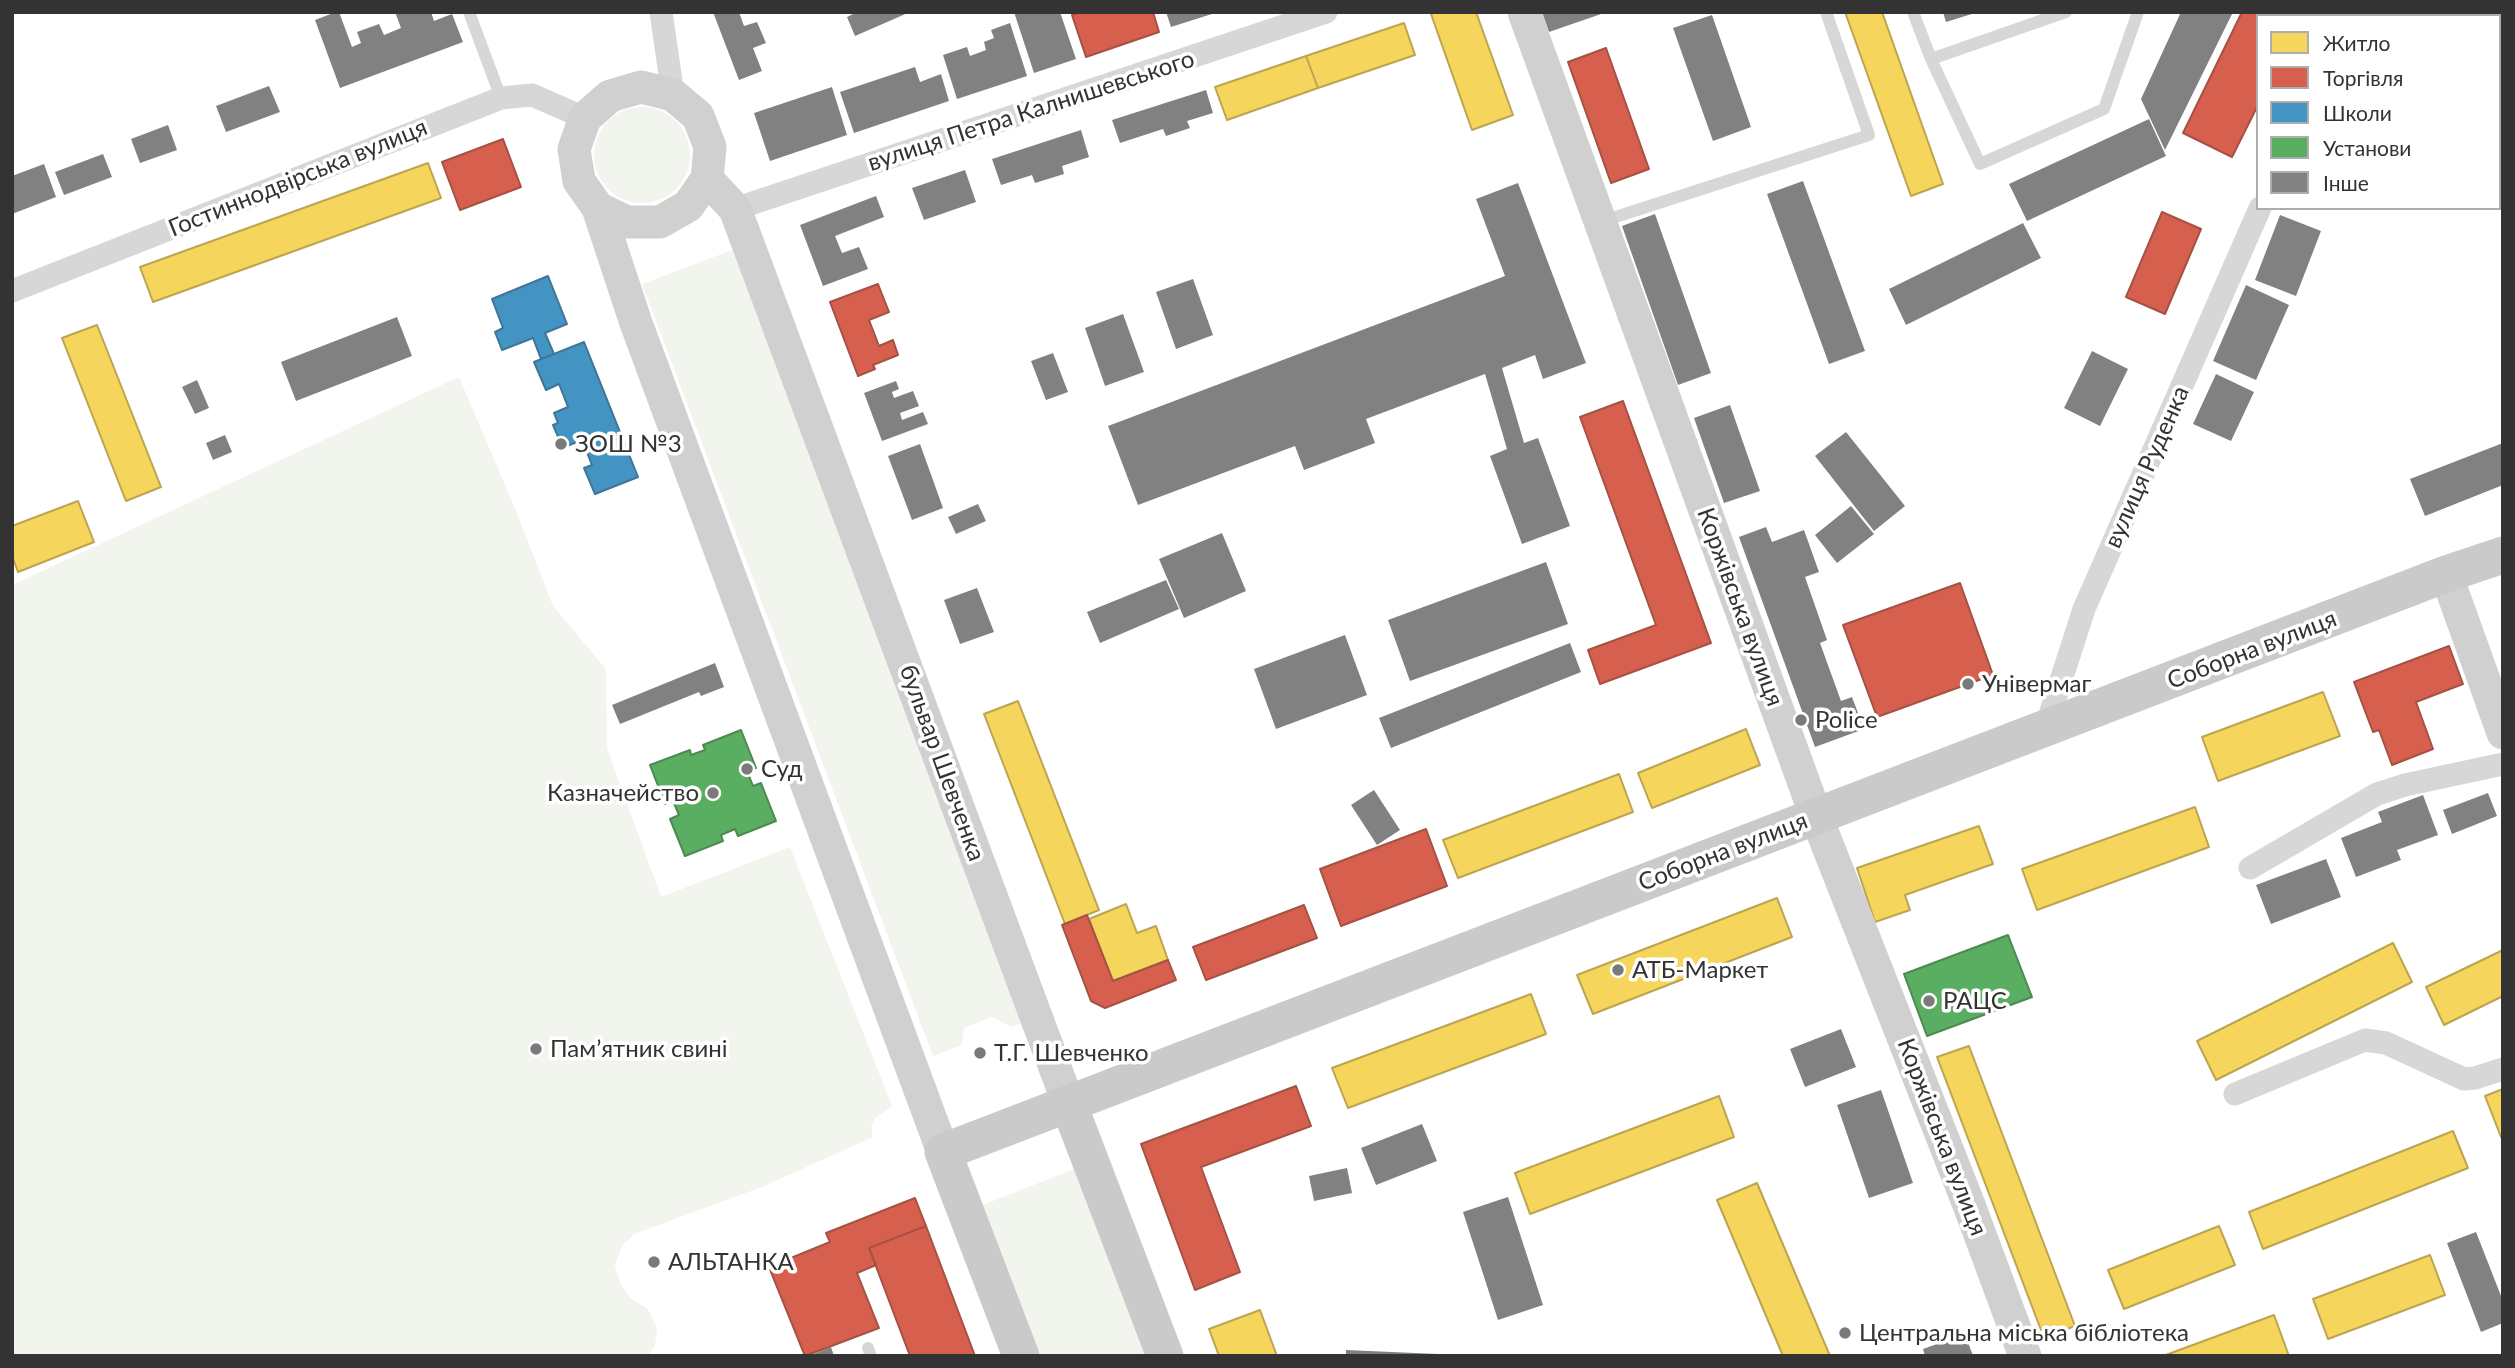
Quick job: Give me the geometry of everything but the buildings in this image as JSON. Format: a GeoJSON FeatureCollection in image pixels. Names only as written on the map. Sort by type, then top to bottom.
{"type":"FeatureCollection","features":[{"type":"Feature","properties":{"kind":"main road","name":"Коржівська вулиця"},"geometry":{"type":"LineString","coordinates":[[1524,12],[1816,816],[1969,1205],[2025,1356]]}},
{"type":"Feature","properties":{"kind":"main road"},"geometry":{"type":"LineString","coordinates":[[598,208],[627,222],[660,222],[688,206],[707,179],[710,146],[698,116],[673,95],[641,87],[610,96],[585,118],[574,149],[579,181],[598,208],[641,336],[1021,1356]]}},
{"type":"Feature","properties":{"kind":"main road","name":"бульвар Шевченка"},"geometry":{"type":"LineString","coordinates":[[707,179],[735,209],[1164,1356]]}},
{"type":"Feature","properties":{"kind":"main road","name":"Соборна вулиця"},"geometry":{"type":"LineString","coordinates":[[943,1152],[2446,574],[2503,555]]}},
{"type":"Feature","properties":{"kind":"main road"},"geometry":{"type":"LineString","coordinates":[[2446,574],[2503,733]]}},
{"type":"Feature","properties":{"kind":"street"},"geometry":{"type":"LineString","coordinates":[[662,12],[673,95]]}},
{"type":"Feature","properties":{"kind":"street","name":"вулиця Петра Калнишевського"},"geometry":{"type":"LineString","coordinates":[[735,209],[1326,12]]}},
{"type":"Feature","properties":{"kind":"street","name":"Гостиннодвірська вулиця"},"geometry":{"type":"LineString","coordinates":[[12,291],[501,98],[532,95],[585,118]]}},
{"type":"Feature","properties":{"kind":"street","name":"вулиця Руденка"},"geometry":{"type":"LineString","coordinates":[[2045,730],[2084,609],[2259,210]]}},
{"type":"Feature","properties":{"kind":"street"},"geometry":{"type":"LineString","coordinates":[[2250,868],[2377,794],[2405,785],[2503,764]]}},
{"type":"Feature","properties":{"kind":"street"},"geometry":{"type":"LineString","coordinates":[[2235,1094],[2365,1040],[2386,1043],[2464,1079],[2503,1069]]}},
{"type":"Feature","properties":{"kind":"lane"},"geometry":{"type":"LineString","coordinates":[[469,12],[501,98]]}},
{"type":"Feature","properties":{"kind":"lane"},"geometry":{"type":"LineString","coordinates":[[1600,222],[1869,135],[1826,12]]}},
{"type":"Feature","properties":{"kind":"lane"},"geometry":{"type":"LineString","coordinates":[[1913,12],[1931,59],[1980,164],[2104,109],[2138,12]]}},
{"type":"Feature","properties":{"kind":"lane"},"geometry":{"type":"LineString","coordinates":[[1931,59],[2066,12]]}},
{"type":"Feature","properties":{"kind":"shaded area"},"geometry":{"type":"Polygon","coordinates":[[[642,107],[660,111],[676,121],[686,137],[690,155],[686,173],[676,189],[660,199],[642,203],[624,199],[608,189],[598,173],[594,155],[598,137],[608,121],[624,111],[642,107]]]}},
{"type":"Feature","properties":{"kind":"shaded area"},"geometry":{"type":"Polygon","coordinates":[[[735,249],[1027,1021],[1011,1027],[992,1017],[964,1028],[962,1045],[933,1056],[642,284],[735,249]]]}},
{"type":"Feature","properties":{"kind":"shaded area"},"geometry":{"type":"Polygon","coordinates":[[[459,377],[553,606],[606,669],[607,748],[661,897],[790,847],[892,1106],[875,1118],[871,1127],[873,1137],[762,1187],[634,1234],[622,1246],[615,1265],[620,1283],[630,1298],[648,1309],[657,1329],[655,1345],[648,1356],[12,1356],[12,585],[459,377]]]}},
{"type":"Feature","properties":{"kind":"shaded area"},"geometry":{"type":"Polygon","coordinates":[[[1079,1167],[1153,1356],[1041,1356],[983,1205],[1079,1167]]]}},
{"type":"Feature","properties":{"kind":"place","name":"ЗОШ №3"},"geometry":{"type":"Point","coordinates":[561,444]}},
{"type":"Feature","properties":{"kind":"place","name":"Універмаг"},"geometry":{"type":"Point","coordinates":[1968,684]}},
{"type":"Feature","properties":{"kind":"place","name":"Police"},"geometry":{"type":"Point","coordinates":[1801,720]}},
{"type":"Feature","properties":{"kind":"place","name":"Суд"},"geometry":{"type":"Point","coordinates":[747,769]}},
{"type":"Feature","properties":{"kind":"place","name":"Казначейство"},"geometry":{"type":"Point","coordinates":[713,793]}},
{"type":"Feature","properties":{"kind":"place","name":"АТБ-Маркет"},"geometry":{"type":"Point","coordinates":[1618,970]}},
{"type":"Feature","properties":{"kind":"place","name":"РАЦС"},"geometry":{"type":"Point","coordinates":[1929,1001]}},
{"type":"Feature","properties":{"kind":"place","name":"Памʼятник свині"},"geometry":{"type":"Point","coordinates":[536,1049]}},
{"type":"Feature","properties":{"kind":"place","name":"Т.Г. Шевченко"},"geometry":{"type":"Point","coordinates":[980,1053]}},
{"type":"Feature","properties":{"kind":"place","name":"АЛЬТАНКА"},"geometry":{"type":"Point","coordinates":[654,1262]}},
{"type":"Feature","properties":{"kind":"place","name":"Центральна міська бібліотека"},"geometry":{"type":"Point","coordinates":[1845,1333]}}]}
